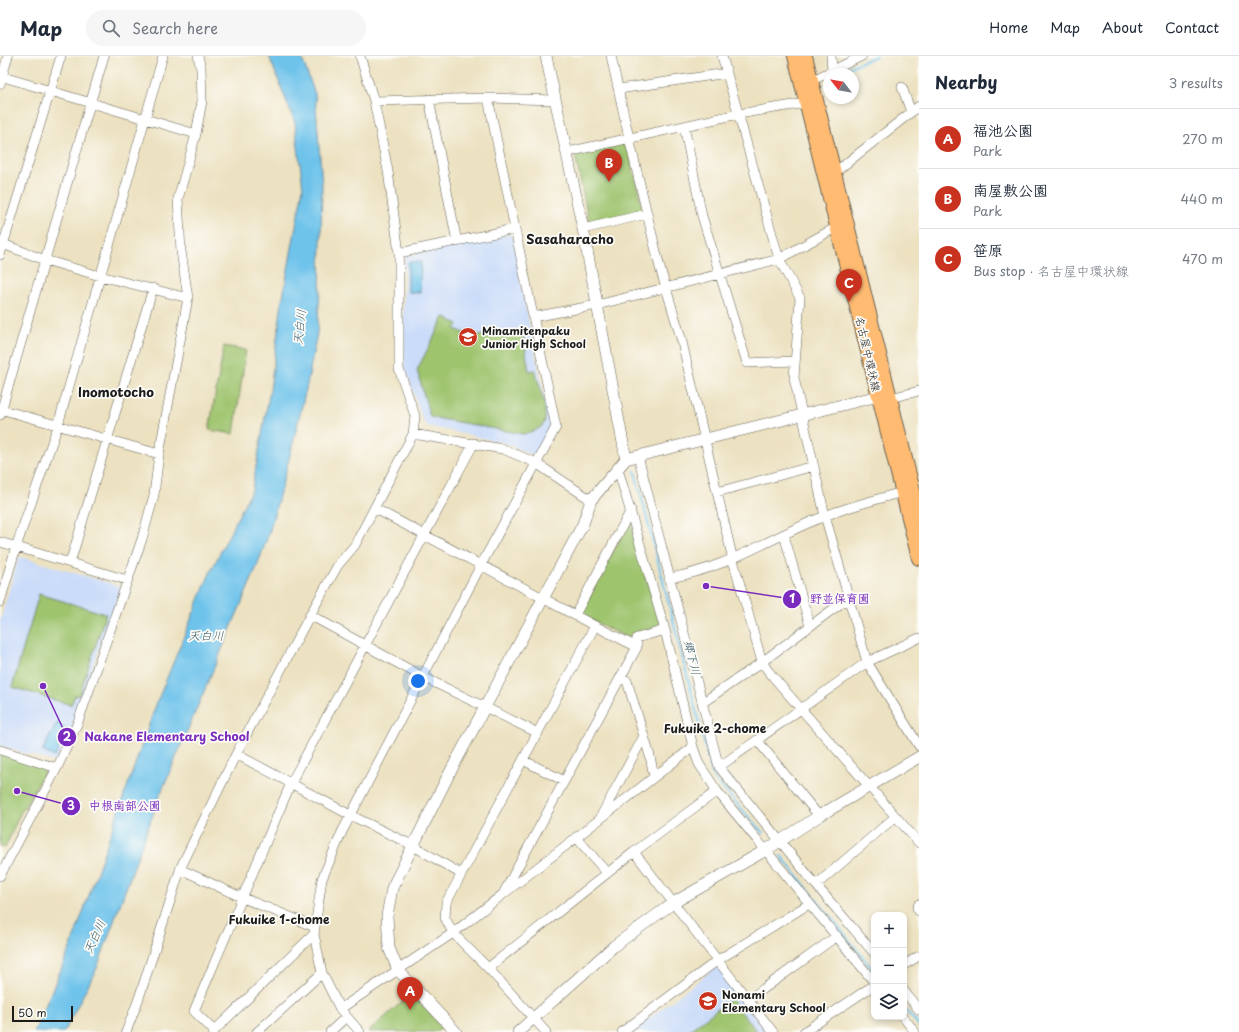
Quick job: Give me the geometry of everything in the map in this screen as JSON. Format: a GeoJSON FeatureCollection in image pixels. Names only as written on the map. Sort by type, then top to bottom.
{"type":"FeatureCollection","features":[{"type":"Feature","properties":{"kind":"main road","name":"名古屋中環状線"},"geometry":{"type":"LineString","coordinates":[[795,56],[837,227],[884,397],[919,514]]}},
{"type":"Feature","properties":{"kind":"main road","name":"名古屋中環状線"},"geometry":{"type":"LineString","coordinates":[[805,56],[834,173],[884,397],[902,492],[919,558]]}},
{"type":"Feature","properties":{"kind":"street"},"geometry":{"type":"LineString","coordinates":[[8,56],[1,79],[50,91],[196,134]]}},
{"type":"Feature","properties":{"kind":"street"},"geometry":{"type":"LineString","coordinates":[[0,255],[2,244],[60,56]]}},
{"type":"Feature","properties":{"kind":"street"},"geometry":{"type":"LineString","coordinates":[[104,56],[1,411],[58,425],[159,454]]}},
{"type":"Feature","properties":{"kind":"street"},"geometry":{"type":"LineString","coordinates":[[0,602],[16,547],[58,425],[162,56]]}},
{"type":"Feature","properties":{"kind":"street"},"geometry":{"type":"LineString","coordinates":[[0,876],[57,768],[78,722],[142,539],[154,495],[159,454],[188,298],[181,251],[178,199],[196,134],[202,86],[198,56]]}},
{"type":"Feature","properties":{"kind":"street"},"geometry":{"type":"LineString","coordinates":[[127,1031],[180,869],[236,754],[310,615],[338,565],[355,545],[413,434],[415,416],[399,369],[399,253],[388,171],[374,101],[360,56]]}},
{"type":"Feature","properties":{"kind":"street"},"geometry":{"type":"LineString","coordinates":[[546,56],[568,152],[626,459]]}},
{"type":"Feature","properties":{"kind":"street"},"geometry":{"type":"LineString","coordinates":[[612,56],[647,214],[666,288],[681,338],[733,560],[762,662],[801,709],[919,843]]}},
{"type":"Feature","properties":{"kind":"street"},"geometry":{"type":"LineString","coordinates":[[722,56],[779,259],[800,298],[794,378],[825,516],[848,598],[867,662],[919,746]]}},
{"type":"Feature","properties":{"kind":"street"},"geometry":{"type":"LineString","coordinates":[[831,56],[832,68]]}},
{"type":"Feature","properties":{"kind":"street"},"geometry":{"type":"LineString","coordinates":[[838,68],[862,56]]}},
{"type":"Feature","properties":{"kind":"street"},"geometry":{"type":"LineString","coordinates":[[619,89],[726,73]]}},
{"type":"Feature","properties":{"kind":"street"},"geometry":{"type":"LineString","coordinates":[[811,81],[823,75]]}},
{"type":"Feature","properties":{"kind":"street"},"geometry":{"type":"LineString","coordinates":[[834,173],[915,109],[902,87]]}},
{"type":"Feature","properties":{"kind":"street"},"geometry":{"type":"LineString","coordinates":[[374,101],[488,98],[555,100]]}},
{"type":"Feature","properties":{"kind":"street"},"geometry":{"type":"LineString","coordinates":[[360,1032],[340,1009],[322,973],[314,931],[322,879],[352,816],[423,676],[556,427],[532,317],[488,98]]}},
{"type":"Feature","properties":{"kind":"street"},"geometry":{"type":"LineString","coordinates":[[430,99],[457,242]]}},
{"type":"Feature","properties":{"kind":"street"},"geometry":{"type":"LineString","coordinates":[[568,152],[738,114],[806,103]]}},
{"type":"Feature","properties":{"kind":"street"},"geometry":{"type":"LineString","coordinates":[[684,126],[702,216],[747,363],[795,361]]}},
{"type":"Feature","properties":{"kind":"street"},"geometry":{"type":"LineString","coordinates":[[583,229],[647,214]]}},
{"type":"Feature","properties":{"kind":"street"},"geometry":{"type":"LineString","coordinates":[[532,317],[597,305],[779,259],[837,227]]}},
{"type":"Feature","properties":{"kind":"street"},"geometry":{"type":"LineString","coordinates":[[399,253],[515,229]]}},
{"type":"Feature","properties":{"kind":"street"},"geometry":{"type":"LineString","coordinates":[[2,244],[45,260],[100,276],[153,288],[188,298]]}},
{"type":"Feature","properties":{"kind":"street"},"geometry":{"type":"LineString","coordinates":[[70,563],[109,440],[153,288]]}},
{"type":"Feature","properties":{"kind":"street"},"geometry":{"type":"LineString","coordinates":[[456,1032],[398,970],[389,948],[386,916],[392,888],[412,845],[583,524],[591,500],[626,459],[802,416],[884,397],[919,391]]}},
{"type":"Feature","properties":{"kind":"street"},"geometry":{"type":"LineString","coordinates":[[413,434],[503,449],[536,463],[591,500]]}},
{"type":"Feature","properties":{"kind":"street"},"geometry":{"type":"LineString","coordinates":[[314,931],[214,1032],[194,1011],[291,783],[474,443]]}},
{"type":"Feature","properties":{"kind":"street"},"geometry":{"type":"LineString","coordinates":[[638,456],[719,767],[871,949]]}},
{"type":"Feature","properties":{"kind":"street"},"geometry":{"type":"LineString","coordinates":[[717,492],[814,466]]}},
{"type":"Feature","properties":{"kind":"street"},"geometry":{"type":"LineString","coordinates":[[618,469],[665,630],[693,747],[699,764],[717,791],[871,979]]}},
{"type":"Feature","properties":{"kind":"street"},"geometry":{"type":"LineString","coordinates":[[669,578],[681,576],[733,560],[825,516],[902,492]]}},
{"type":"Feature","properties":{"kind":"street"},"geometry":{"type":"LineString","coordinates":[[374,508],[637,647]]}},
{"type":"Feature","properties":{"kind":"street"},"geometry":{"type":"LineString","coordinates":[[575,615],[631,510]]}},
{"type":"Feature","properties":{"kind":"street"},"geometry":{"type":"LineString","coordinates":[[784,535],[810,626]]}},
{"type":"Feature","properties":{"kind":"street"},"geometry":{"type":"LineString","coordinates":[[0,542],[127,580]]}},
{"type":"Feature","properties":{"kind":"street"},"geometry":{"type":"LineString","coordinates":[[702,703],[762,662],[848,598]]}},
{"type":"Feature","properties":{"kind":"street"},"geometry":{"type":"LineString","coordinates":[[310,615],[423,676],[538,733]]}},
{"type":"Feature","properties":{"kind":"street"},"geometry":{"type":"LineString","coordinates":[[546,1032],[488,968],[453,933],[445,918],[446,903],[595,626]]}},
{"type":"Feature","properties":{"kind":"street"},"geometry":{"type":"LineString","coordinates":[[503,894],[637,647],[637,638],[665,630]]}},
{"type":"Feature","properties":{"kind":"street"},"geometry":{"type":"LineString","coordinates":[[719,767],[867,662],[919,638]]}},
{"type":"Feature","properties":{"kind":"street"},"geometry":{"type":"LineString","coordinates":[[621,676],[627,681],[644,736],[654,777]]}},
{"type":"Feature","properties":{"kind":"street"},"geometry":{"type":"LineString","coordinates":[[599,819],[644,736]]}},
{"type":"Feature","properties":{"kind":"street"},"geometry":{"type":"LineString","coordinates":[[757,740],[819,816]]}},
{"type":"Feature","properties":{"kind":"street"},"geometry":{"type":"LineString","coordinates":[[340,1009],[453,933],[693,747]]}},
{"type":"Feature","properties":{"kind":"street"},"geometry":{"type":"LineString","coordinates":[[0,750],[57,768]]}},
{"type":"Feature","properties":{"kind":"street"},"geometry":{"type":"LineString","coordinates":[[236,754],[352,816],[412,845],[461,874]]}},
{"type":"Feature","properties":{"kind":"street"},"geometry":{"type":"LineString","coordinates":[[518,1032],[614,946],[673,903],[766,850],[819,816],[919,757]]}},
{"type":"Feature","properties":{"kind":"street"},"geometry":{"type":"LineString","coordinates":[[523,760],[564,782]]}},
{"type":"Feature","properties":{"kind":"street"},"geometry":{"type":"LineString","coordinates":[[488,968],[634,852],[717,791]]}},
{"type":"Feature","properties":{"kind":"street"},"geometry":{"type":"LineString","coordinates":[[816,885],[895,817]]}},
{"type":"Feature","properties":{"kind":"street"},"geometry":{"type":"LineString","coordinates":[[576,837],[607,873]]}},
{"type":"Feature","properties":{"kind":"street"},"geometry":{"type":"LineString","coordinates":[[634,852],[773,1032]]}},
{"type":"Feature","properties":{"kind":"street"},"geometry":{"type":"LineString","coordinates":[[180,869],[314,931]]}},
{"type":"Feature","properties":{"kind":"street"},"geometry":{"type":"LineString","coordinates":[[622,1032],[718,960],[809,904]]}},
{"type":"Feature","properties":{"kind":"street"},"geometry":{"type":"LineString","coordinates":[[919,904],[917,908],[919,911]]}},
{"type":"Feature","properties":{"kind":"street"},"geometry":{"type":"LineString","coordinates":[[748,1000],[837,936]]}},
{"type":"Feature","properties":{"kind":"street"},"geometry":{"type":"LineString","coordinates":[[907,964],[919,956]]}},
{"type":"Feature","properties":{"kind":"street"},"geometry":{"type":"LineString","coordinates":[[256,1032],[322,973]]}},
{"type":"Feature","properties":{"kind":"street"},"geometry":{"type":"LineString","coordinates":[[804,1032],[873,984]]}},
{"type":"Feature","properties":{"kind":"street"},"geometry":{"type":"LineString","coordinates":[[907,995],[919,1010]]}},
{"type":"Feature","properties":{"kind":"street"},"geometry":{"type":"LineString","coordinates":[[330,1032],[346,1017]]}},
{"type":"Feature","properties":{"kind":"street"},"geometry":{"type":"LineString","coordinates":[[905,1020],[915,1032]]}},
{"type":"Feature","properties":{"kind":"shaded area","name":"Minamitenpaku Junior High School"},"geometry":{"type":"Polygon","coordinates":[[[509,234],[513,236],[523,294],[551,428],[537,454],[532,455],[505,443],[427,426],[423,421],[404,365],[403,316],[405,256],[509,234]]]}},
{"type":"Feature","properties":{"kind":"shaded area"},"geometry":{"type":"Polygon","coordinates":[[[21,557],[119,586],[121,590],[101,642],[72,730],[57,760],[52,761],[0,746],[0,621],[18,559],[21,557]]]}},
{"type":"Feature","properties":{"kind":"shaded area","name":"Nonami Elementary School"},"geometry":{"type":"Polygon","coordinates":[[[715,968],[719,969],[767,1032],[631,1032],[715,968]]]}},
{"type":"Feature","properties":{"kind":"green space"},"geometry":{"type":"Polygon","coordinates":[[[623,142],[627,145],[643,209],[641,212],[593,225],[589,222],[575,155],[578,152],[623,142]]]}},
{"type":"Feature","properties":{"kind":"green space"},"geometry":{"type":"Polygon","coordinates":[[[444,317],[458,324],[455,329],[472,336],[523,334],[529,371],[535,370],[544,405],[545,418],[543,425],[535,430],[523,434],[430,417],[417,370],[444,317]]]}},
{"type":"Feature","properties":{"kind":"green space"},"geometry":{"type":"Polygon","coordinates":[[[224,346],[246,350],[234,434],[209,430],[224,346]]]}},
{"type":"Feature","properties":{"kind":"green space"},"geometry":{"type":"Polygon","coordinates":[[[630,520],[661,627],[638,632],[627,638],[580,614],[630,520]]]}},
{"type":"Feature","properties":{"kind":"green space"},"geometry":{"type":"Polygon","coordinates":[[[39,594],[106,614],[79,696],[75,695],[71,705],[12,687],[39,594]]]}},
{"type":"Feature","properties":{"kind":"green space"},"geometry":{"type":"Polygon","coordinates":[[[0,753],[48,766],[19,816],[5,848],[0,846],[0,753]]]}},
{"type":"Feature","properties":{"kind":"green space"},"geometry":{"type":"Polygon","coordinates":[[[412,993],[442,1027],[436,1032],[368,1032],[412,993]]]}},
{"type":"Feature","properties":{"kind":"green space"},"geometry":{"type":"Polygon","coordinates":[[[731,999],[757,1032],[687,1032],[731,999]]]}},
{"type":"Feature","properties":{"kind":"water","name":"天白川"},"geometry":{"type":"Polygon","coordinates":[[[269,56],[301,56],[315,94],[322,184],[320,292],[317,333],[307,385],[269,533],[256,569],[160,795],[97,968],[64,1032],[34,1032],[71,946],[157,702],[210,573],[252,489],[270,390],[282,302],[303,188],[295,123],[269,56]]]}},
{"type":"Feature","properties":{"kind":"water"},"geometry":{"type":"Polygon","coordinates":[[[408,262],[421,262],[420,293],[408,292],[408,262]]]}},
{"type":"Feature","properties":{"kind":"water"},"geometry":{"type":"Polygon","coordinates":[[[57,723],[69,729],[55,757],[42,751],[57,723]]]}},
{"type":"Feature","properties":{"kind":"waterway"},"geometry":{"type":"LineString","coordinates":[[850,67],[876,56]]}},
{"type":"Feature","properties":{"kind":"waterway","name":"郷下川"},"geometry":{"type":"LineString","coordinates":[[635,471],[713,777],[763,833]]}},
{"type":"Feature","properties":{"kind":"waterway","name":"郷下川"},"geometry":{"type":"LineString","coordinates":[[781,856],[871,967]]}},
{"type":"Feature","properties":{"kind":"waterway","name":"郷下川"},"geometry":{"type":"LineString","coordinates":[[907,1012],[919,1026]]}},
{"type":"Feature","properties":{"kind":"place","name":"南屋敷公園"},"geometry":{"type":"Point","coordinates":[609,182]}},
{"type":"Feature","properties":{"kind":"place","name":"笹原"},"geometry":{"type":"Point","coordinates":[849,302]}},
{"type":"Feature","properties":{"kind":"place","name":"Minamitenpaku Junior High School"},"geometry":{"type":"Point","coordinates":[468,337]}},
{"type":"Feature","properties":{"kind":"place","name":"野並保育園"},"geometry":{"type":"Point","coordinates":[706,586]}},
{"type":"Feature","properties":{"kind":"place","name":"Nakane Elementary School"},"geometry":{"type":"Point","coordinates":[43,686]}},
{"type":"Feature","properties":{"kind":"place","name":"中根南部公園"},"geometry":{"type":"Point","coordinates":[17,791]}},
{"type":"Feature","properties":{"kind":"place","name":"Nonami Elementary School"},"geometry":{"type":"Point","coordinates":[708,1001]}},
{"type":"Feature","properties":{"kind":"place","name":"福池公園"},"geometry":{"type":"Point","coordinates":[410,1010]}},
{"type":"Feature","properties":{"kind":"district","name":"Sasaharacho"},"geometry":{"type":"Point","coordinates":[570,239]}},
{"type":"Feature","properties":{"kind":"district","name":"Inomotocho"},"geometry":{"type":"Point","coordinates":[116,392]}},
{"type":"Feature","properties":{"kind":"district","name":"Fukuike 2-chome"},"geometry":{"type":"Point","coordinates":[715,729]}},
{"type":"Feature","properties":{"kind":"district","name":"Fukuike 1-chome"},"geometry":{"type":"Point","coordinates":[279,920]}}]}
